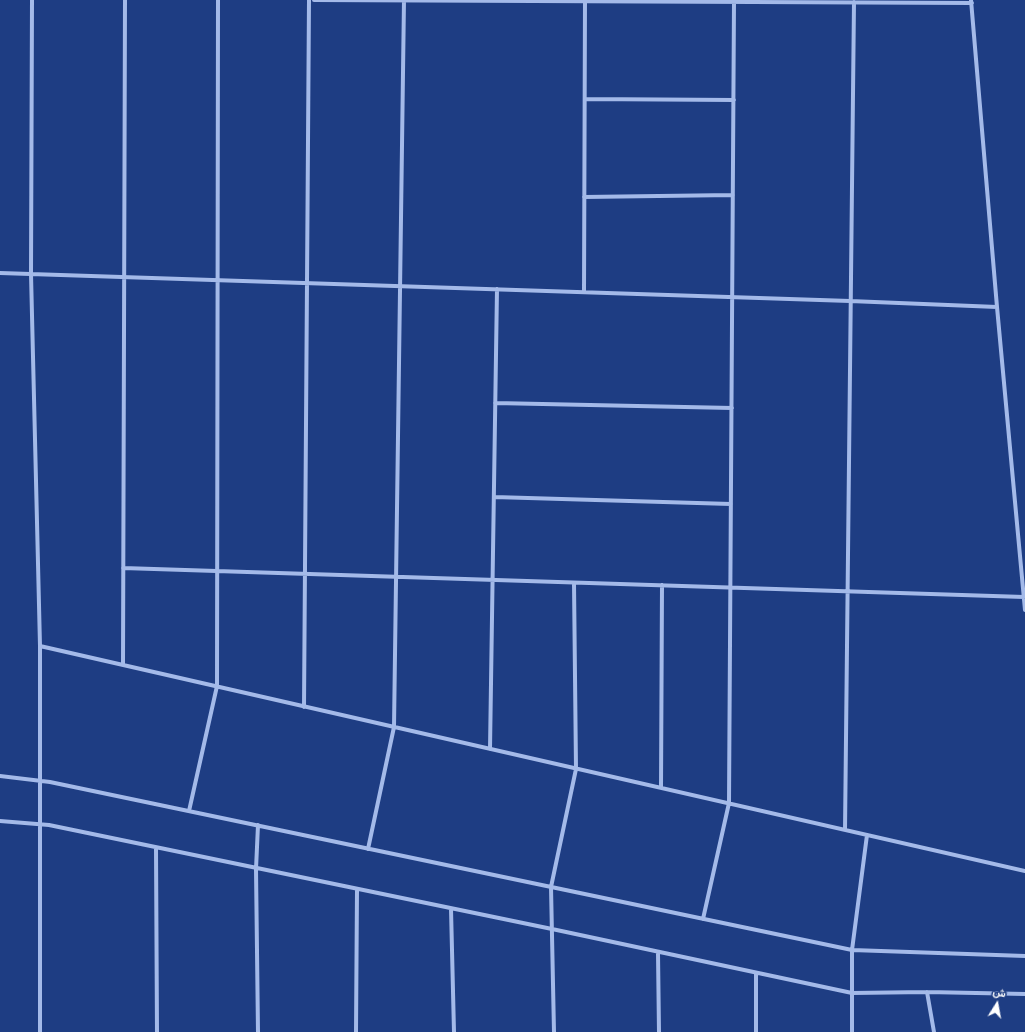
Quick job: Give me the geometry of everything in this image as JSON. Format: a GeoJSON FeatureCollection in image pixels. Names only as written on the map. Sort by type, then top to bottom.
{"type":"FeatureCollection","features":[{"type":"Feature","properties":{"kind":"street"},"geometry":{"type":"LineString","coordinates":[[32,0],[31,274],[40,646],[40,1032]]}},
{"type":"Feature","properties":{"kind":"street"},"geometry":{"type":"LineString","coordinates":[[123,665],[125,0]]}},
{"type":"Feature","properties":{"kind":"street"},"geometry":{"type":"LineString","coordinates":[[189,811],[217,686],[218,0]]}},
{"type":"Feature","properties":{"kind":"street"},"geometry":{"type":"LineString","coordinates":[[304,706],[310,0]]}},
{"type":"Feature","properties":{"kind":"street"},"geometry":{"type":"LineString","coordinates":[[314,0],[972,2],[997,307],[1025,610]]}},
{"type":"Feature","properties":{"kind":"street"},"geometry":{"type":"LineString","coordinates":[[368,849],[394,727],[404,0]]}},
{"type":"Feature","properties":{"kind":"street"},"geometry":{"type":"LineString","coordinates":[[584,292],[585,1]]}},
{"type":"Feature","properties":{"kind":"street"},"geometry":{"type":"LineString","coordinates":[[703,919],[729,804],[734,2]]}},
{"type":"Feature","properties":{"kind":"street"},"geometry":{"type":"LineString","coordinates":[[845,830],[854,2]]}},
{"type":"Feature","properties":{"kind":"street"},"geometry":{"type":"LineString","coordinates":[[585,99],[734,100]]}},
{"type":"Feature","properties":{"kind":"street"},"geometry":{"type":"LineString","coordinates":[[584,197],[733,195]]}},
{"type":"Feature","properties":{"kind":"street"},"geometry":{"type":"LineString","coordinates":[[0,273],[997,307]]}},
{"type":"Feature","properties":{"kind":"street"},"geometry":{"type":"LineString","coordinates":[[490,749],[497,290]]}},
{"type":"Feature","properties":{"kind":"street"},"geometry":{"type":"LineString","coordinates":[[495,403],[732,408]]}},
{"type":"Feature","properties":{"kind":"street"},"geometry":{"type":"LineString","coordinates":[[494,497],[731,504]]}},
{"type":"Feature","properties":{"kind":"street"},"geometry":{"type":"LineString","coordinates":[[123,568],[1024,597]]}},
{"type":"Feature","properties":{"kind":"street"},"geometry":{"type":"LineString","coordinates":[[554,1032],[551,887],[576,769],[574,583]]}},
{"type":"Feature","properties":{"kind":"street"},"geometry":{"type":"LineString","coordinates":[[661,788],[662,585]]}},
{"type":"Feature","properties":{"kind":"street"},"geometry":{"type":"LineString","coordinates":[[40,646],[1025,871]]}},
{"type":"Feature","properties":{"kind":"street"},"geometry":{"type":"LineString","coordinates":[[0,776],[50,782],[852,950],[1025,956]]}},
{"type":"Feature","properties":{"kind":"street"},"geometry":{"type":"LineString","coordinates":[[0,821],[49,826],[552,929],[658,953],[852,993],[927,992],[1025,994]]}},
{"type":"Feature","properties":{"kind":"street"},"geometry":{"type":"LineString","coordinates":[[258,826],[256,869],[258,1032]]}},
{"type":"Feature","properties":{"kind":"street"},"geometry":{"type":"LineString","coordinates":[[852,1032],[852,950],[866,835]]}},
{"type":"Feature","properties":{"kind":"street"},"geometry":{"type":"LineString","coordinates":[[156,848],[157,1032]]}},
{"type":"Feature","properties":{"kind":"street"},"geometry":{"type":"LineString","coordinates":[[356,1032],[357,890]]}},
{"type":"Feature","properties":{"kind":"street"},"geometry":{"type":"LineString","coordinates":[[452,909],[454,1032]]}},
{"type":"Feature","properties":{"kind":"street"},"geometry":{"type":"LineString","coordinates":[[658,953],[659,1032]]}},
{"type":"Feature","properties":{"kind":"street"},"geometry":{"type":"LineString","coordinates":[[756,973],[756,1032]]}},
{"type":"Feature","properties":{"kind":"street"},"geometry":{"type":"LineString","coordinates":[[927,992],[934,1032]]}}]}
